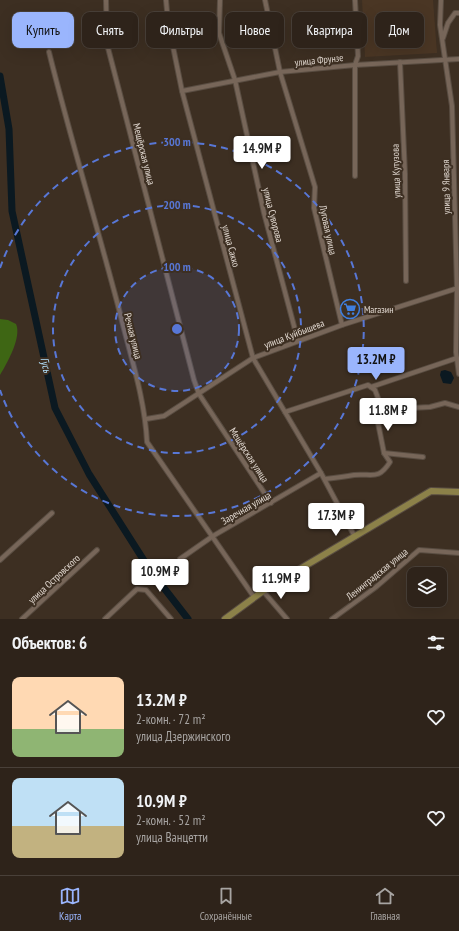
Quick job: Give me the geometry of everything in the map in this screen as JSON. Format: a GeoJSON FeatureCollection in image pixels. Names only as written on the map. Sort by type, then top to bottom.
{"type":"FeatureCollection","features":[{"type":"Feature","properties":{"kind":"main road"},"geometry":{"type":"LineString","coordinates":[[225,619],[263,591],[431,491],[459,492]]}},
{"type":"Feature","properties":{"kind":"street","name":"Мещёрская улица"},"geometry":{"type":"LineString","coordinates":[[106,0],[107,44],[194,380],[200,394],[272,503]]}},
{"type":"Feature","properties":{"kind":"street","name":"улица Сакко"},"geometry":{"type":"LineString","coordinates":[[166,0],[168,22],[182,91],[253,358],[321,472],[355,537]]}},
{"type":"Feature","properties":{"kind":"street","name":"улица Суворова"},"geometry":{"type":"LineString","coordinates":[[220,0],[219,33],[235,80],[264,213],[298,340]]}},
{"type":"Feature","properties":{"kind":"street","name":"Луговая улица"},"geometry":{"type":"LineString","coordinates":[[265,0],[280,72],[315,187],[314,208],[342,325]]}},
{"type":"Feature","properties":{"kind":"street"},"geometry":{"type":"LineString","coordinates":[[355,0],[358,56],[355,65],[355,176]]}},
{"type":"Feature","properties":{"kind":"street","name":"улица 9 Января"},"geometry":{"type":"LineString","coordinates":[[441,0],[440,25],[452,106],[458,289],[457,358],[459,374]]}},
{"type":"Feature","properties":{"kind":"street"},"geometry":{"type":"LineString","coordinates":[[443,40],[448,23],[455,14],[459,13]]}},
{"type":"Feature","properties":{"kind":"street","name":"Речная улица"},"geometry":{"type":"LineString","coordinates":[[50,52],[65,118],[106,260],[146,419],[147,442],[213,536],[254,598]]}},
{"type":"Feature","properties":{"kind":"street","name":"улица Фрунзе"},"geometry":{"type":"LineString","coordinates":[[182,91],[280,72],[355,65],[459,59]]}},
{"type":"Feature","properties":{"kind":"street","name":"улица Кутузова"},"geometry":{"type":"LineString","coordinates":[[400,62],[405,174],[406,281]]}},
{"type":"Feature","properties":{"kind":"street"},"geometry":{"type":"LineString","coordinates":[[452,106],[459,106]]}},
{"type":"Feature","properties":{"kind":"street","name":"улица Куйбышева"},"geometry":{"type":"LineString","coordinates":[[146,419],[164,416],[200,394],[253,358],[298,340],[342,325],[458,289]]}},
{"type":"Feature","properties":{"kind":"street"},"geometry":{"type":"LineString","coordinates":[[371,387],[457,358]]}},
{"type":"Feature","properties":{"kind":"street"},"geometry":{"type":"LineString","coordinates":[[285,412],[368,385],[375,390],[381,406]]}},
{"type":"Feature","properties":{"kind":"street"},"geometry":{"type":"LineString","coordinates":[[325,480],[356,475],[373,476],[384,471],[390,462],[384,453],[375,408],[381,406],[392,409],[430,407],[445,403],[459,407]]}},
{"type":"Feature","properties":{"kind":"street"},"geometry":{"type":"LineString","coordinates":[[384,453],[423,457]]}},
{"type":"Feature","properties":{"kind":"street","name":"Заречная улица"},"geometry":{"type":"LineString","coordinates":[[180,559],[213,536],[272,503],[321,472]]}},
{"type":"Feature","properties":{"kind":"street"},"geometry":{"type":"LineString","coordinates":[[0,560],[52,513]]}},
{"type":"Feature","properties":{"kind":"street","name":"улица Островского"},"geometry":{"type":"LineString","coordinates":[[22,619],[97,550]]}},
{"type":"Feature","properties":{"kind":"street","name":"Ленинградская улица"},"geometry":{"type":"LineString","coordinates":[[332,619],[376,586],[419,550],[459,553]]}},
{"type":"Feature","properties":{"kind":"street"},"geometry":{"type":"LineString","coordinates":[[104,619],[136,589],[146,590],[171,619]]}},
{"type":"Feature","properties":{"kind":"street"},"geometry":{"type":"LineString","coordinates":[[263,591],[287,619]]}},
{"type":"Feature","properties":{"kind":"shaded area"},"geometry":{"type":"Polygon","coordinates":[[[362,0],[433,0],[437,53],[365,57],[365,48],[367,48],[367,12],[363,12],[362,0]]]}},
{"type":"Feature","properties":{"kind":"shaded area"},"geometry":{"type":"Polygon","coordinates":[[[445,370],[451,372],[454,378],[451,384],[443,383],[440,375],[441,371],[445,370]]]}},
{"type":"Feature","properties":{"kind":"green space"},"geometry":{"type":"Polygon","coordinates":[[[0,319],[8,320],[16,324],[17,336],[13,350],[0,375],[0,319]]]}},
{"type":"Feature","properties":{"kind":"waterway","name":"Гусь"},"geometry":{"type":"LineString","coordinates":[[0,76],[9,129],[12,211],[55,408],[89,474],[150,570],[188,619]]}},
{"type":"Feature","properties":{"kind":"place","name":"Магазин"},"geometry":{"type":"Point","coordinates":[350,309]}}]}
